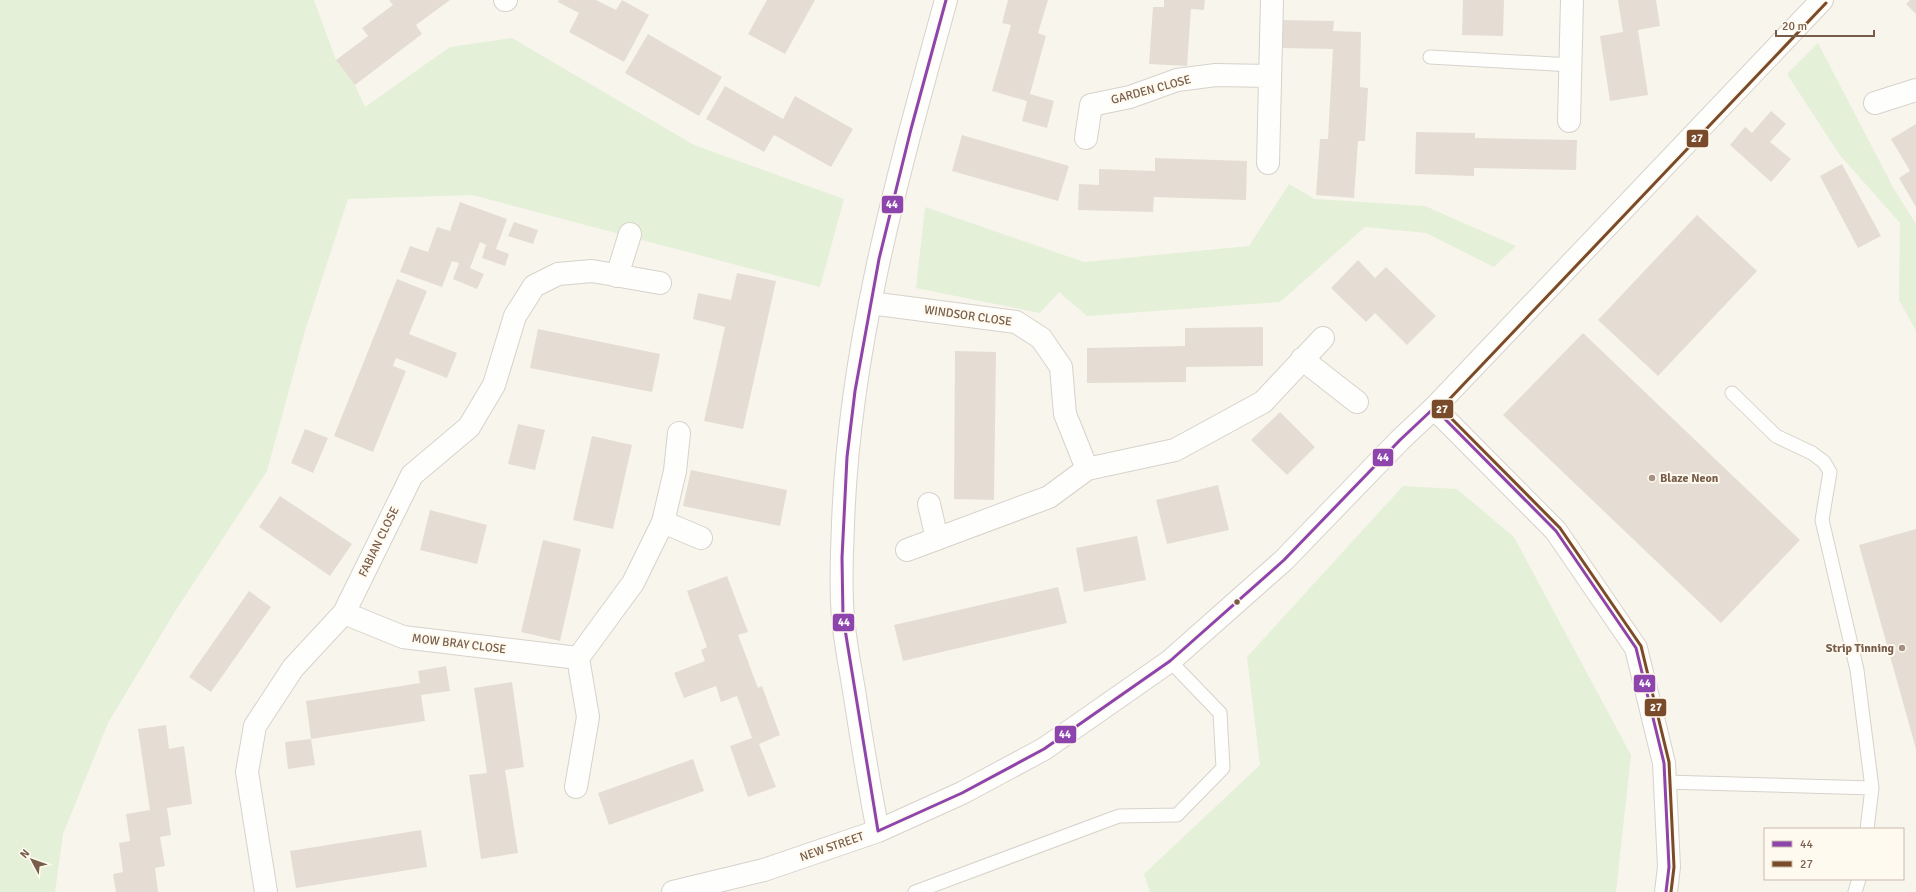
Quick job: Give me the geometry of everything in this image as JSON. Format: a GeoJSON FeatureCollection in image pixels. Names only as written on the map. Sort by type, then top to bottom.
{"type":"FeatureCollection","features":[{"type":"Feature","properties":{"kind":"street"},"geometry":{"type":"LineString","coordinates":[[878,831],[871,797],[842,616],[845,467],[853,393],[870,303],[888,222],[946,0]]}},
{"type":"Feature","properties":{"kind":"street"},"geometry":{"type":"LineString","coordinates":[[1268,163],[1272,0]]}},
{"type":"Feature","properties":{"kind":"street"},"geometry":{"type":"LineString","coordinates":[[1569,121],[1572,0]]}},
{"type":"Feature","properties":{"kind":"street","name":"NEW STREET"},"geometry":{"type":"LineString","coordinates":[[673,892],[764,870],[878,831],[962,794],[1044,749],[1170,661],[1284,560],[1400,440],[1434,408],[1822,0]]}},
{"type":"Feature","properties":{"kind":"street","name":"GARDEN CLOSE"},"geometry":{"type":"LineString","coordinates":[[1086,138],[1090,105],[1130,97],[1177,80],[1216,75],[1269,76]]}},
{"type":"Feature","properties":{"kind":"street"},"geometry":{"type":"LineString","coordinates":[[1875,103],[1916,90]]}},
{"type":"Feature","properties":{"kind":"street"},"geometry":{"type":"LineString","coordinates":[[617,276],[630,234]]}},
{"type":"Feature","properties":{"kind":"street","name":"FABIAN CLOSE"},"geometry":{"type":"LineString","coordinates":[[266,892],[247,772],[255,726],[293,668],[344,613],[412,475],[469,427],[494,385],[515,316],[534,286],[558,274],[592,271],[660,282]]}},
{"type":"Feature","properties":{"kind":"street","name":"WINDSOR CLOSE"},"geometry":{"type":"LineString","coordinates":[[870,303],[1016,322],[1041,338],[1061,367],[1065,414],[1087,469]]}},
{"type":"Feature","properties":{"kind":"street"},"geometry":{"type":"LineString","coordinates":[[907,550],[1048,497],[1087,469],[1175,450],[1263,402],[1323,338]]}},
{"type":"Feature","properties":{"kind":"street"},"geometry":{"type":"LineString","coordinates":[[1302,359],[1357,402]]}},
{"type":"Feature","properties":{"kind":"street"},"geometry":{"type":"LineString","coordinates":[[1434,408],[1556,531],[1636,648],[1664,763],[1669,867],[1666,892]]}},
{"type":"Feature","properties":{"kind":"street"},"geometry":{"type":"LineString","coordinates":[[576,787],[588,717],[578,658],[633,583],[663,522],[675,471],[679,433]]}},
{"type":"Feature","properties":{"kind":"street"},"geometry":{"type":"LineString","coordinates":[[929,504],[937,539]]}},
{"type":"Feature","properties":{"kind":"street"},"geometry":{"type":"LineString","coordinates":[[663,522],[701,538]]}},
{"type":"Feature","properties":{"kind":"street","name":"MOW BRAY CLOSE"},"geometry":{"type":"LineString","coordinates":[[344,613],[403,637],[578,658]]}},
{"type":"Feature","properties":{"kind":"lane"},"geometry":{"type":"LineString","coordinates":[[1430,57],[1571,65]]}},
{"type":"Feature","properties":{"kind":"lane"},"geometry":{"type":"LineString","coordinates":[[1732,393],[1776,436],[1812,453],[1824,462],[1830,472],[1822,520],[1857,670],[1872,788],[1867,828]]}},
{"type":"Feature","properties":{"kind":"lane"},"geometry":{"type":"LineString","coordinates":[[915,892],[1119,816],[1177,815],[1223,768],[1220,713],[1170,661]]}},
{"type":"Feature","properties":{"kind":"lane"},"geometry":{"type":"LineString","coordinates":[[1665,782],[1872,788]]}},
{"type":"Feature","properties":{"kind":"lane"},"geometry":{"type":"LineString","coordinates":[[1855,892],[1860,880]]}},
{"type":"Feature","properties":{"kind":"green space"},"geometry":{"type":"Polygon","coordinates":[[[0,0],[314,0],[336,60],[355,85],[365,107],[450,47],[512,38],[694,145],[844,199],[820,287],[472,195],[348,199],[305,331],[267,471],[174,613],[108,723],[63,834],[55,892],[0,892],[0,0]]]}},
{"type":"Feature","properties":{"kind":"green space"},"geometry":{"type":"Polygon","coordinates":[[[1818,43],[1894,189],[1916,224],[1916,331],[1899,300],[1900,223],[1839,154],[1787,74],[1818,43]]]}},
{"type":"Feature","properties":{"kind":"green space"},"geometry":{"type":"Polygon","coordinates":[[[1289,184],[1315,199],[1425,206],[1516,246],[1494,267],[1426,233],[1365,227],[1280,302],[1087,316],[1059,292],[1040,313],[916,288],[925,207],[1084,262],[1249,246],[1289,184]]]}},
{"type":"Feature","properties":{"kind":"green space"},"geometry":{"type":"Polygon","coordinates":[[[1403,486],[1457,489],[1514,537],[1631,755],[1616,892],[1150,892],[1144,874],[1260,765],[1247,657],[1403,486]]]}},
{"type":"Feature","properties":{"kind":"building"},"geometry":{"type":"Polygon","coordinates":[[[389,0],[450,0],[416,25],[422,34],[355,85],[336,60],[368,36],[362,28],[393,5],[389,0]]]}},
{"type":"Feature","properties":{"kind":"building"},"geometry":{"type":"Polygon","coordinates":[[[559,0],[596,0],[616,10],[622,0],[649,15],[624,62],[569,32],[579,13],[558,2],[559,0]]]}},
{"type":"Feature","properties":{"kind":"building"},"geometry":{"type":"Polygon","coordinates":[[[767,0],[815,0],[785,54],[748,34],[767,0]]]}},
{"type":"Feature","properties":{"kind":"building"},"geometry":{"type":"Polygon","coordinates":[[[1008,0],[1048,0],[1038,33],[1046,36],[1030,94],[1054,101],[1047,128],[1022,121],[1027,101],[992,91],[1011,25],[1002,23],[1008,0]]]}},
{"type":"Feature","properties":{"kind":"building"},"geometry":{"type":"Polygon","coordinates":[[[1164,0],[1205,0],[1204,10],[1191,9],[1187,66],[1149,64],[1153,7],[1164,7],[1164,0]]]}},
{"type":"Feature","properties":{"kind":"building"},"geometry":{"type":"Polygon","coordinates":[[[1463,0],[1504,0],[1503,36],[1462,35],[1463,0]]]}},
{"type":"Feature","properties":{"kind":"building"},"geometry":{"type":"Polygon","coordinates":[[[1618,0],[1656,0],[1660,26],[1638,30],[1648,95],[1610,101],[1600,36],[1623,32],[1618,0]]]}},
{"type":"Feature","properties":{"kind":"building"},"geometry":{"type":"Polygon","coordinates":[[[1910,0],[1916,0],[1916,14],[1906,4],[1910,0]]]}},
{"type":"Feature","properties":{"kind":"building"},"geometry":{"type":"Polygon","coordinates":[[[1281,20],[1334,21],[1333,31],[1361,32],[1360,87],[1368,88],[1365,141],[1358,141],[1354,198],[1316,195],[1320,139],[1328,139],[1333,49],[1280,48],[1281,20]]]}},
{"type":"Feature","properties":{"kind":"building"},"geometry":{"type":"Polygon","coordinates":[[[648,34],[722,77],[699,116],[625,73],[648,34]]]}},
{"type":"Feature","properties":{"kind":"building"},"geometry":{"type":"Polygon","coordinates":[[[725,86],[783,119],[795,96],[853,129],[831,167],[774,135],[764,152],[706,119],[725,86]]]}},
{"type":"Feature","properties":{"kind":"building"},"geometry":{"type":"Polygon","coordinates":[[[1771,111],[1786,124],[1770,142],[1791,159],[1771,182],[1730,145],[1745,127],[1752,133],[1771,111]]]}},
{"type":"Feature","properties":{"kind":"building"},"geometry":{"type":"Polygon","coordinates":[[[1916,124],[1916,207],[1899,178],[1910,171],[1891,139],[1916,124]]]}},
{"type":"Feature","properties":{"kind":"building"},"geometry":{"type":"Polygon","coordinates":[[[1416,132],[1475,133],[1475,138],[1577,140],[1576,170],[1474,168],[1474,176],[1415,174],[1416,132]]]}},
{"type":"Feature","properties":{"kind":"building"},"geometry":{"type":"Polygon","coordinates":[[[962,135],[1069,166],[1058,201],[952,171],[962,135]]]}},
{"type":"Feature","properties":{"kind":"building"},"geometry":{"type":"Polygon","coordinates":[[[1155,158],[1247,161],[1246,200],[1154,197],[1153,212],[1078,210],[1079,184],[1099,185],[1099,169],[1155,171],[1155,158]]]}},
{"type":"Feature","properties":{"kind":"building"},"geometry":{"type":"Polygon","coordinates":[[[1842,164],[1881,236],[1858,248],[1820,176],[1842,164]]]}},
{"type":"Feature","properties":{"kind":"building"},"geometry":{"type":"Polygon","coordinates":[[[460,202],[507,219],[496,249],[509,254],[505,266],[482,258],[486,245],[491,247],[480,242],[470,268],[484,274],[477,289],[453,279],[459,263],[452,261],[442,287],[400,272],[410,246],[428,252],[437,227],[450,231],[460,202]]]}},
{"type":"Feature","properties":{"kind":"building"},"geometry":{"type":"Polygon","coordinates":[[[1697,215],[1757,271],[1658,376],[1598,320],[1697,215]]]}},
{"type":"Feature","properties":{"kind":"building"},"geometry":{"type":"Polygon","coordinates":[[[514,222],[538,230],[533,244],[508,236],[514,222]]]}},
{"type":"Feature","properties":{"kind":"building"},"geometry":{"type":"Polygon","coordinates":[[[1358,260],[1375,278],[1386,267],[1436,316],[1407,345],[1375,313],[1366,322],[1331,288],[1358,260]]]}},
{"type":"Feature","properties":{"kind":"building"},"geometry":{"type":"Polygon","coordinates":[[[737,273],[776,281],[743,429],[704,421],[725,327],[693,319],[698,293],[731,300],[737,273]]]}},
{"type":"Feature","properties":{"kind":"building"},"geometry":{"type":"Polygon","coordinates":[[[397,279],[427,291],[409,334],[457,353],[447,378],[396,358],[393,366],[406,371],[373,452],[334,436],[397,279]]]}},
{"type":"Feature","properties":{"kind":"building"},"geometry":{"type":"Polygon","coordinates":[[[1263,327],[1263,366],[1186,367],[1186,382],[1087,383],[1087,348],[1185,346],[1185,328],[1263,327]]]}},
{"type":"Feature","properties":{"kind":"building"},"geometry":{"type":"Polygon","coordinates":[[[538,329],[660,354],[652,392],[530,368],[538,329]]]}},
{"type":"Feature","properties":{"kind":"building","name":"Blaze Neon"},"geometry":{"type":"Polygon","coordinates":[[[1583,333],[1800,540],[1721,623],[1503,415],[1583,333]]]}},
{"type":"Feature","properties":{"kind":"building"},"geometry":{"type":"Polygon","coordinates":[[[955,351],[996,352],[994,500],[954,499],[955,351]]]}},
{"type":"Feature","properties":{"kind":"building"},"geometry":{"type":"Polygon","coordinates":[[[1280,412],[1315,447],[1287,475],[1251,440],[1280,412]]]}},
{"type":"Feature","properties":{"kind":"building"},"geometry":{"type":"Polygon","coordinates":[[[518,424],[545,430],[535,470],[508,464],[518,424]]]}},
{"type":"Feature","properties":{"kind":"building"},"geometry":{"type":"Polygon","coordinates":[[[305,429],[328,438],[313,473],[291,463],[305,429]]]}},
{"type":"Feature","properties":{"kind":"building"},"geometry":{"type":"Polygon","coordinates":[[[592,436],[632,445],[613,529],[573,520],[592,436]]]}},
{"type":"Feature","properties":{"kind":"building"},"geometry":{"type":"Polygon","coordinates":[[[691,470],[787,490],[780,526],[683,506],[691,470]]]}},
{"type":"Feature","properties":{"kind":"building"},"geometry":{"type":"Polygon","coordinates":[[[1218,485],[1229,530],[1167,544],[1156,500],[1218,485]]]}},
{"type":"Feature","properties":{"kind":"building"},"geometry":{"type":"Polygon","coordinates":[[[280,496],[352,544],[330,576],[259,527],[280,496]]]}},
{"type":"Feature","properties":{"kind":"building"},"geometry":{"type":"Polygon","coordinates":[[[430,510],[487,525],[477,564],[420,550],[430,510]]]}},
{"type":"Feature","properties":{"kind":"building","name":"Strip Tinning"},"geometry":{"type":"Polygon","coordinates":[[[1916,529],[1916,749],[1859,545],[1916,529]]]}},
{"type":"Feature","properties":{"kind":"building"},"geometry":{"type":"Polygon","coordinates":[[[1137,536],[1146,580],[1084,592],[1076,548],[1137,536]]]}},
{"type":"Feature","properties":{"kind":"building"},"geometry":{"type":"Polygon","coordinates":[[[543,540],[581,549],[560,641],[521,632],[543,540]]]}},
{"type":"Feature","properties":{"kind":"building"},"geometry":{"type":"Polygon","coordinates":[[[727,576],[748,632],[738,635],[758,688],[762,686],[780,735],[759,744],[776,787],[748,797],[730,746],[752,738],[737,696],[721,702],[716,686],[684,698],[674,673],[705,661],[701,650],[707,647],[687,591],[727,576]]]}},
{"type":"Feature","properties":{"kind":"building"},"geometry":{"type":"Polygon","coordinates":[[[1058,587],[1067,623],[903,661],[894,625],[1058,587]]]}},
{"type":"Feature","properties":{"kind":"building"},"geometry":{"type":"Polygon","coordinates":[[[249,591],[271,607],[211,692],[189,677],[249,591]]]}},
{"type":"Feature","properties":{"kind":"building"},"geometry":{"type":"Polygon","coordinates":[[[446,666],[450,691],[421,695],[425,721],[311,739],[306,701],[420,683],[418,671],[446,666]]]}},
{"type":"Feature","properties":{"kind":"building"},"geometry":{"type":"Polygon","coordinates":[[[512,682],[524,767],[505,770],[518,853],[481,859],[469,775],[487,773],[474,688],[512,682]]]}},
{"type":"Feature","properties":{"kind":"building"},"geometry":{"type":"Polygon","coordinates":[[[166,725],[169,749],[184,746],[192,804],[167,808],[171,835],[160,837],[165,866],[155,868],[158,892],[116,892],[113,874],[123,872],[119,843],[130,841],[126,814],[150,810],[138,729],[166,725]]]}},
{"type":"Feature","properties":{"kind":"building"},"geometry":{"type":"Polygon","coordinates":[[[311,739],[315,765],[288,769],[285,742],[311,739]]]}},
{"type":"Feature","properties":{"kind":"building"},"geometry":{"type":"Polygon","coordinates":[[[693,759],[704,791],[609,825],[598,793],[693,759]]]}},
{"type":"Feature","properties":{"kind":"building"},"geometry":{"type":"Polygon","coordinates":[[[421,830],[427,867],[296,888],[290,851],[421,830]]]}},
{"type":"Feature","properties":{"kind":"transit line","name":"44"},"geometry":{"type":"LineString","coordinates":[[946,0],[911,129],[879,259],[855,391],[847,457],[842,558],[843,617],[878,831],[962,793],[1044,749],[1170,661],[1284,560],[1400,440],[1434,408],[1556,531],[1636,648],[1664,763],[1669,867],[1666,892]]}},
{"type":"Feature","properties":{"kind":"transit line","name":"27"},"geometry":{"type":"LineString","coordinates":[[1671,892],[1674,867],[1669,762],[1641,646],[1560,528],[1441,408],[1826,3]]}},
{"type":"Feature","properties":{"kind":"place","name":"Blaze Neon"},"geometry":{"type":"Point","coordinates":[1652,478]}},
{"type":"Feature","properties":{"kind":"place","name":"Strip Tinning"},"geometry":{"type":"Point","coordinates":[1902,648]}}]}
